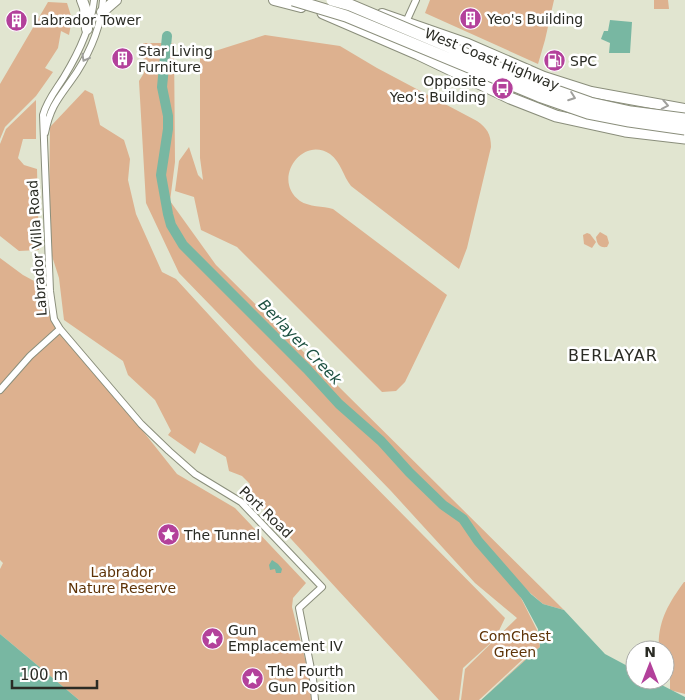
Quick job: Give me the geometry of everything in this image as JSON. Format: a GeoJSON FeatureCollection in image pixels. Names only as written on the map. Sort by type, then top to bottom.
{"type":"FeatureCollection","features":[{"type":"Feature","properties":{"kind":"highway","name":"West Coast Highway"},"geometry":{"type":"LineString","coordinates":[[293,0],[346,16],[539,96],[588,113],[685,129]]}},
{"type":"Feature","properties":{"kind":"highway","name":"West Coast Highway"},"geometry":{"type":"LineString","coordinates":[[332,0],[350,5],[542,86],[590,103],[631,112],[685,119]]}},
{"type":"Feature","properties":{"kind":"highway"},"geometry":{"type":"LineString","coordinates":[[322,13],[510,98],[556,116],[625,131],[685,138]]}},
{"type":"Feature","properties":{"kind":"main road"},"geometry":{"type":"LineString","coordinates":[[82,0],[85,8],[87,29]]}},
{"type":"Feature","properties":{"kind":"main road"},"geometry":{"type":"LineString","coordinates":[[102,12],[116,0]]}},
{"type":"Feature","properties":{"kind":"main road"},"geometry":{"type":"LineString","coordinates":[[274,0],[322,13],[586,116],[685,134]]}},
{"type":"Feature","properties":{"kind":"main road"},"geometry":{"type":"LineString","coordinates":[[341,0],[468,44],[544,77],[591,92],[685,109]]}},
{"type":"Feature","properties":{"kind":"main road"},"geometry":{"type":"LineString","coordinates":[[505,84],[512,70],[511,63]]}},
{"type":"Feature","properties":{"kind":"street","name":"Labrador Villa Road"},"geometry":{"type":"LineString","coordinates":[[0,390],[30,356],[60,329],[54,319],[50,291],[45,137],[42,126],[46,104],[81,46],[93,11],[94,0]]}},
{"type":"Feature","properties":{"kind":"street","name":"Labrador Villa Road"},"geometry":{"type":"LineString","coordinates":[[45,137],[54,105],[75,75],[94,40],[102,12],[103,0]]}},
{"type":"Feature","properties":{"kind":"street"},"geometry":{"type":"LineString","coordinates":[[406,22],[416,0]]}},
{"type":"Feature","properties":{"kind":"street"},"geometry":{"type":"LineString","coordinates":[[67,72],[67,78],[70,79],[75,75]]}},
{"type":"Feature","properties":{"kind":"street","name":"Port Road"},"geometry":{"type":"LineString","coordinates":[[60,329],[141,424],[195,474],[241,502],[322,587],[299,608],[313,679],[315,700]]}},
{"type":"Feature","properties":{"kind":"green space"},"geometry":{"type":"Polygon","coordinates":[[[430,0],[554,0],[538,64],[425,13],[430,0]]]}},
{"type":"Feature","properties":{"kind":"green space"},"geometry":{"type":"Polygon","coordinates":[[[654,0],[668,0],[669,9],[654,9],[654,0]]]}},
{"type":"Feature","properties":{"kind":"green space"},"geometry":{"type":"Polygon","coordinates":[[[48,2],[67,3],[72,19],[69,35],[61,31],[58,48],[45,68],[53,72],[36,96],[5,127],[0,139],[0,84],[48,2]]]}},
{"type":"Feature","properties":{"kind":"green space"},"geometry":{"type":"Polygon","coordinates":[[[265,35],[340,46],[377,68],[477,121],[486,129],[489,135],[491,147],[467,248],[459,269],[351,186],[337,161],[330,154],[319,150],[309,150],[294,162],[289,172],[292,192],[300,201],[333,209],[447,295],[405,382],[396,391],[382,392],[237,247],[201,230],[194,197],[175,191],[179,161],[189,147],[198,175],[203,180],[200,158],[200,51],[215,51],[265,35]]]}},
{"type":"Feature","properties":{"kind":"green space","name":"ComChest Green"},"geometry":{"type":"Polygon","coordinates":[[[143,43],[174,43],[175,162],[170,201],[216,265],[564,610],[543,604],[521,585],[516,588],[537,630],[540,647],[481,700],[461,700],[465,669],[517,618],[475,583],[391,491],[179,273],[146,203],[139,81],[144,73],[143,43]]]}},
{"type":"Feature","properties":{"kind":"green space"},"geometry":{"type":"Polygon","coordinates":[[[85,90],[93,94],[100,125],[124,140],[130,159],[128,180],[136,214],[162,272],[176,279],[255,365],[505,618],[495,639],[463,668],[459,700],[439,700],[247,491],[250,484],[242,476],[229,471],[226,457],[200,442],[195,454],[168,435],[171,431],[155,400],[128,375],[123,361],[64,320],[59,278],[52,256],[49,213],[50,127],[85,90]]]}},
{"type":"Feature","properties":{"kind":"green space"},"geometry":{"type":"Polygon","coordinates":[[[36,100],[36,139],[23,139],[18,158],[24,165],[37,169],[39,250],[19,251],[0,236],[0,144],[6,129],[36,100]]]}},
{"type":"Feature","properties":{"kind":"green space"},"geometry":{"type":"Polygon","coordinates":[[[600,232],[607,236],[609,243],[607,247],[602,247],[598,244],[596,237],[600,232]]]}},
{"type":"Feature","properties":{"kind":"green space"},"geometry":{"type":"Polygon","coordinates":[[[587,233],[596,242],[592,248],[584,244],[583,235],[587,233]]]}},
{"type":"Feature","properties":{"kind":"green space","name":"Labrador Nature Reserve"},"geometry":{"type":"Polygon","coordinates":[[[0,258],[23,275],[47,288],[55,326],[119,401],[177,474],[235,508],[306,583],[293,598],[292,607],[310,679],[311,700],[79,700],[0,634],[0,569],[3,563],[0,560],[0,258]]]}},
{"type":"Feature","properties":{"kind":"green space"},"geometry":{"type":"Polygon","coordinates":[[[685,582],[685,694],[670,690],[675,690],[675,640],[659,640],[662,622],[673,598],[685,582]]]}},
{"type":"Feature","properties":{"kind":"water"},"geometry":{"type":"Polygon","coordinates":[[[610,20],[632,22],[630,53],[609,53],[610,43],[601,39],[604,31],[608,31],[610,20]]]}},
{"type":"Feature","properties":{"kind":"water"},"geometry":{"type":"Polygon","coordinates":[[[272,560],[282,569],[281,573],[276,573],[275,569],[270,570],[269,565],[272,560]]]}},
{"type":"Feature","properties":{"kind":"water"},"geometry":{"type":"Polygon","coordinates":[[[520,585],[543,604],[564,610],[605,654],[625,665],[625,690],[671,690],[685,697],[685,700],[481,700],[540,647],[538,629],[516,588],[520,585]]]}},
{"type":"Feature","properties":{"kind":"water"},"geometry":{"type":"Polygon","coordinates":[[[0,634],[79,700],[0,700],[0,634]]]}},
{"type":"Feature","properties":{"kind":"pier"},"geometry":{"type":"Polygon","coordinates":[[[535,648],[536,649],[479,700],[535,648]]]}},
{"type":"Feature","properties":{"kind":"waterway","name":"Berlayer Creek"},"geometry":{"type":"LineString","coordinates":[[167,36],[162,87],[168,116],[168,129],[161,175],[171,225],[183,245],[307,369],[339,404],[381,441],[443,505],[463,519],[478,541],[526,596]]}},
{"type":"Feature","properties":{"kind":"place","name":"Yeo's Building"},"geometry":{"type":"Point","coordinates":[471,19]}},
{"type":"Feature","properties":{"kind":"place","name":"Labrador Tower"},"geometry":{"type":"Point","coordinates":[17,20]}},
{"type":"Feature","properties":{"kind":"place","name":"Star Living Furniture"},"geometry":{"type":"Point","coordinates":[122,59]}},
{"type":"Feature","properties":{"kind":"place","name":"SPC"},"geometry":{"type":"Point","coordinates":[554,61]}},
{"type":"Feature","properties":{"kind":"place","name":"Opposite Yeo's Building"},"geometry":{"type":"Point","coordinates":[502,89]}},
{"type":"Feature","properties":{"kind":"place","name":"The Tunnel"},"geometry":{"type":"Point","coordinates":[168,535]}},
{"type":"Feature","properties":{"kind":"place","name":"Gun Emplacement IV"},"geometry":{"type":"Point","coordinates":[212,638]}},
{"type":"Feature","properties":{"kind":"place","name":"The Fourth Gun Position"},"geometry":{"type":"Point","coordinates":[252,679]}},
{"type":"Feature","properties":{"kind":"district","name":"BERLAYAR"},"geometry":{"type":"Point","coordinates":[613,355]}}]}
